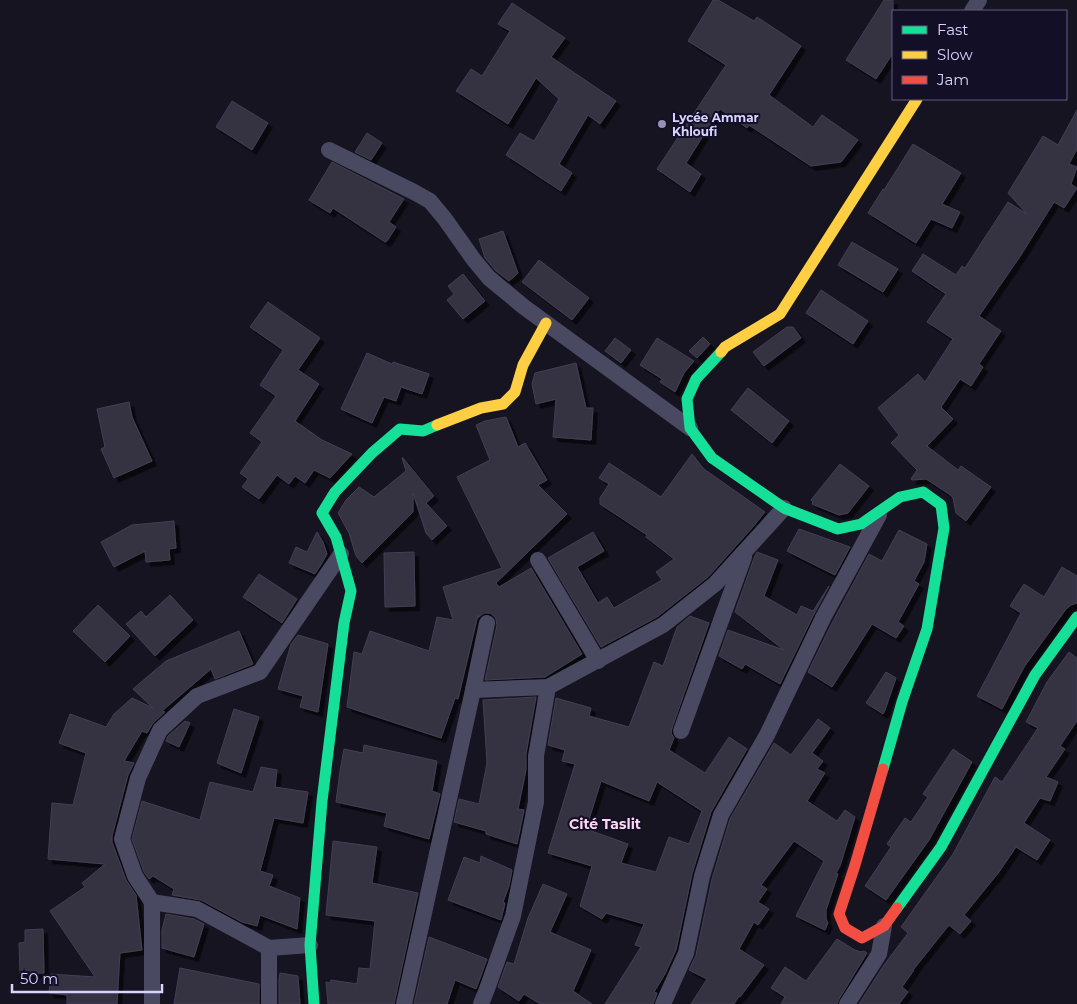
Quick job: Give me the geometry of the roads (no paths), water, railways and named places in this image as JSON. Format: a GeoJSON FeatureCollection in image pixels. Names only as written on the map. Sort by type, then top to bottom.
{"type":"FeatureCollection","features":[{"type":"Feature","properties":{"kind":"street"},"geometry":{"type":"LineString","coordinates":[[690,428],[687,399],[696,379],[725,347],[780,314],[916,100]]}},
{"type":"Feature","properties":{"kind":"street"},"geometry":{"type":"LineString","coordinates":[[329,150],[430,201],[489,278],[524,308],[690,428],[712,458],[784,508],[838,529],[861,524],[900,498],[923,492],[941,504],[944,528],[927,629],[902,702],[855,865],[838,914],[845,928],[862,938],[884,926]]}},
{"type":"Feature","properties":{"kind":"street"},"geometry":{"type":"LineString","coordinates":[[314,1004],[310,944],[322,801],[344,623],[351,591],[336,537],[322,513],[335,492],[372,453],[400,429],[423,431],[481,408],[503,404],[515,392],[523,365],[546,324]]}},
{"type":"Feature","properties":{"kind":"street"},"geometry":{"type":"LineString","coordinates":[[473,690],[548,687],[663,625],[715,584],[784,508]]}},
{"type":"Feature","properties":{"kind":"street"},"geometry":{"type":"LineString","coordinates":[[663,1004],[686,953],[702,876],[721,816],[767,735],[823,618],[881,510]]}},
{"type":"Feature","properties":{"kind":"street"},"geometry":{"type":"LineString","coordinates":[[681,731],[747,550]]}},
{"type":"Feature","properties":{"kind":"street"},"geometry":{"type":"LineString","coordinates":[[152,1004],[152,902],[134,876],[122,839],[138,778],[160,730],[197,696],[260,672],[341,554]]}},
{"type":"Feature","properties":{"kind":"street"},"geometry":{"type":"LineString","coordinates":[[538,560],[598,661]]}},
{"type":"Feature","properties":{"kind":"street"},"geometry":{"type":"LineString","coordinates":[[847,1004],[879,954],[884,926],[940,847],[1035,675],[1077,617]]}},
{"type":"Feature","properties":{"kind":"street"},"geometry":{"type":"LineString","coordinates":[[404,1004],[487,623]]}},
{"type":"Feature","properties":{"kind":"street"},"geometry":{"type":"LineString","coordinates":[[480,1004],[513,916],[536,802],[536,756],[548,687]]}},
{"type":"Feature","properties":{"kind":"street"},"geometry":{"type":"LineString","coordinates":[[152,902],[197,909],[268,948],[310,944]]}},
{"type":"Feature","properties":{"kind":"street"},"geometry":{"type":"LineString","coordinates":[[268,948],[269,1004]]}},
{"type":"Feature","properties":{"kind":"place","name":"Lycée Ammar Khloufi"},"geometry":{"type":"Point","coordinates":[662,124]}},
{"type":"Feature","properties":{"kind":"district","name":"Cité Taslit"},"geometry":{"type":"Point","coordinates":[605,824]}}]}
